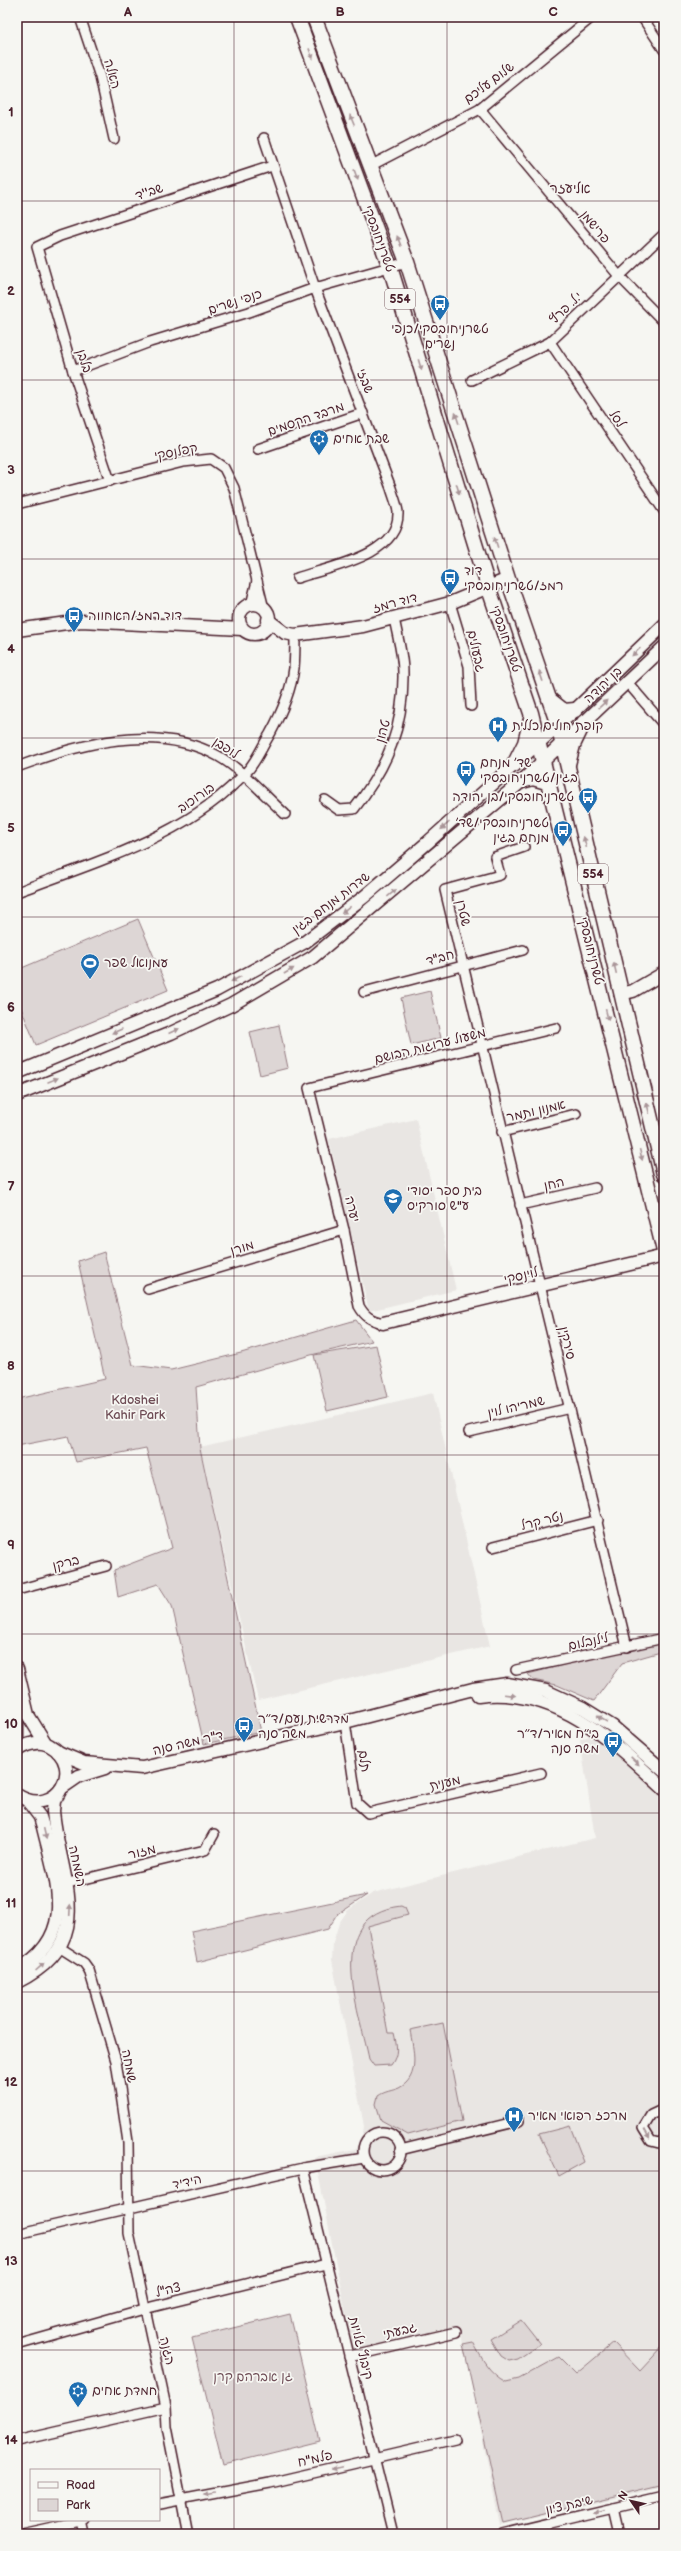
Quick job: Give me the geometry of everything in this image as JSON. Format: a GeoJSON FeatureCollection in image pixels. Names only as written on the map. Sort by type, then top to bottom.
{"type":"FeatureCollection","features":[{"type":"Feature","properties":{"kind":"main road","name":"טשרניחובסקי"},"geometry":{"type":"LineString","coordinates":[[297,17],[390,267],[488,586],[531,713],[550,783],[664,1251]]}},
{"type":"Feature","properties":{"kind":"main road","name":"טשרניחובסקי"},"geometry":{"type":"LineString","coordinates":[[314,17],[407,262],[508,579],[558,725],[561,743],[664,1174]]}},
{"type":"Feature","properties":{"kind":"main road"},"geometry":{"type":"LineString","coordinates":[[550,699],[564,711],[575,710]]}},
{"type":"Feature","properties":{"kind":"main road"},"geometry":{"type":"LineString","coordinates":[[514,765],[528,735],[531,713]]}},
{"type":"Feature","properties":{"kind":"main road"},"geometry":{"type":"LineString","coordinates":[[567,768],[573,745],[584,722]]}},
{"type":"Feature","properties":{"kind":"main road"},"geometry":{"type":"LineString","coordinates":[[522,781],[533,778],[550,783]]}},
{"type":"Feature","properties":{"kind":"street","name":"האלה"},"geometry":{"type":"LineString","coordinates":[[80,17],[100,76],[114,139]]}},
{"type":"Feature","properties":{"kind":"street","name":"שלום עליכם"},"geometry":{"type":"LineString","coordinates":[[370,166],[480,109],[592,17]]}},
{"type":"Feature","properties":{"kind":"street"},"geometry":{"type":"LineString","coordinates":[[642,17],[664,50]]}},
{"type":"Feature","properties":{"kind":"street","name":"פרישמן"},"geometry":{"type":"LineString","coordinates":[[480,109],[619,276],[664,322]]}},
{"type":"Feature","properties":{"kind":"street","name":"שבזי"},"geometry":{"type":"LineString","coordinates":[[264,138],[272,166],[315,288],[391,488],[398,512],[395,526],[387,542],[373,553],[297,578]]}},
{"type":"Feature","properties":{"kind":"street","name":"שב''ד"},"geometry":{"type":"LineString","coordinates":[[37,247],[60,236],[272,166]]}},
{"type":"Feature","properties":{"kind":"street","name":"י.ל. פרץ"},"geometry":{"type":"LineString","coordinates":[[472,380],[550,342],[664,234]]}},
{"type":"Feature","properties":{"kind":"street","name":"בלבן"},"geometry":{"type":"LineString","coordinates":[[37,247],[73,371],[110,481]]}},
{"type":"Feature","properties":{"kind":"street","name":"כנפי נשרים"},"geometry":{"type":"LineString","coordinates":[[73,371],[150,342],[249,312],[315,288],[407,262]]}},
{"type":"Feature","properties":{"kind":"street","name":"לסל"},"geometry":{"type":"LineString","coordinates":[[550,342],[664,511]]}},
{"type":"Feature","properties":{"kind":"street","name":"מרבד הקסמים"},"geometry":{"type":"LineString","coordinates":[[258,449],[363,413]]}},
{"type":"Feature","properties":{"kind":"street","name":"קפלנסקי"},"geometry":{"type":"LineString","coordinates":[[17,504],[183,462],[211,460],[224,468],[234,488],[266,614]]}},
{"type":"Feature","properties":{"kind":"street","name":"דוד רמז"},"geometry":{"type":"LineString","coordinates":[[262,632],[290,634],[364,626],[450,603],[508,579]]}},
{"type":"Feature","properties":{"kind":"street","name":"קפלנסקי"},"geometry":{"type":"LineString","coordinates":[[251,605],[257,580]]}},
{"type":"Feature","properties":{"kind":"street","name":"גבעולים"},"geometry":{"type":"LineString","coordinates":[[450,603],[469,666],[471,706]]}},
{"type":"Feature","properties":{"kind":"street"},"geometry":{"type":"LineString","coordinates":[[212,627],[239,615],[243,609],[251,605],[258,605],[266,614],[290,634]]}},
{"type":"Feature","properties":{"kind":"street"},"geometry":{"type":"LineString","coordinates":[[239,615],[239,623],[242,629],[249,634],[262,632],[266,627],[266,614]]}},
{"type":"Feature","properties":{"kind":"street","name":"טהון"},"geometry":{"type":"LineString","coordinates":[[325,800],[339,810],[354,809],[374,783],[388,757],[402,712],[403,670],[394,618]]}},
{"type":"Feature","properties":{"kind":"street"},"geometry":{"type":"LineString","coordinates":[[17,630],[81,621],[242,629]]}},
{"type":"Feature","properties":{"kind":"street","name":"בן יהודה"},"geometry":{"type":"LineString","coordinates":[[558,725],[664,625]]}},
{"type":"Feature","properties":{"kind":"street","name":"בורוכוב"},"geometry":{"type":"LineString","coordinates":[[17,892],[131,848],[180,825],[225,794],[243,775],[262,747],[285,702],[294,670],[290,634]]}},
{"type":"Feature","properties":{"kind":"street","name":"בן יהודה"},"geometry":{"type":"LineString","coordinates":[[544,760],[664,647]]}},
{"type":"Feature","properties":{"kind":"street"},"geometry":{"type":"LineString","coordinates":[[627,682],[664,725]]}},
{"type":"Feature","properties":{"kind":"street","name":"שדרות מנחם בגין"},"geometry":{"type":"LineString","coordinates":[[17,1073],[217,990],[305,942],[364,897],[558,725]]}},
{"type":"Feature","properties":{"kind":"street","name":"לופבן"},"geometry":{"type":"LineString","coordinates":[[17,767],[43,757],[90,745],[137,739],[180,742],[200,747],[220,757],[243,775],[285,814]]}},
{"type":"Feature","properties":{"kind":"street"},"geometry":{"type":"LineString","coordinates":[[17,1095],[231,1005],[313,957],[522,781],[544,760]]}},
{"type":"Feature","properties":{"kind":"street","name":"שטרן"},"geometry":{"type":"LineString","coordinates":[[480,1047],[444,890],[500,875],[495,857],[524,847]]}},
{"type":"Feature","properties":{"kind":"street","name":"חב\"ד"},"geometry":{"type":"LineString","coordinates":[[364,992],[523,950]]}},
{"type":"Feature","properties":{"kind":"street"},"geometry":{"type":"LineString","coordinates":[[621,994],[633,991],[664,973]]}},
{"type":"Feature","properties":{"kind":"street","name":"משעול ערוגות הבושם"},"geometry":{"type":"LineString","coordinates":[[309,1088],[556,1028]]}},
{"type":"Feature","properties":{"kind":"street","name":"סירקין"},"geometry":{"type":"LineString","coordinates":[[480,1047],[598,1520],[627,1647]]}},
{"type":"Feature","properties":{"kind":"street","name":"יערה"},"geometry":{"type":"LineString","coordinates":[[309,1088],[344,1230],[359,1306],[364,1314],[371,1320],[383,1323]]}},
{"type":"Feature","properties":{"kind":"street","name":"אמנון ותמר"},"geometry":{"type":"LineString","coordinates":[[502,1132],[576,1114]]}},
{"type":"Feature","properties":{"kind":"street","name":"החן"},"geometry":{"type":"LineString","coordinates":[[520,1205],[595,1188]]}},
{"type":"Feature","properties":{"kind":"street","name":"מורן"},"geometry":{"type":"LineString","coordinates":[[148,1289],[344,1230]]}},
{"type":"Feature","properties":{"kind":"street","name":"לוינסקי"},"geometry":{"type":"LineString","coordinates":[[383,1323],[664,1256]]}},
{"type":"Feature","properties":{"kind":"street","name":"שמריהו לוין"},"geometry":{"type":"LineString","coordinates":[[469,1432],[570,1408]]}},
{"type":"Feature","properties":{"kind":"street","name":"נטר קרל"},"geometry":{"type":"LineString","coordinates":[[493,1547],[598,1520]]}},
{"type":"Feature","properties":{"kind":"street","name":"ברקן"},"geometry":{"type":"LineString","coordinates":[[17,1590],[32,1584],[106,1566]]}},
{"type":"Feature","properties":{"kind":"street","name":"ברקן"},"geometry":{"type":"LineString","coordinates":[[17,1584],[32,1584]]}},
{"type":"Feature","properties":{"kind":"street","name":"לילנבלום"},"geometry":{"type":"LineString","coordinates":[[516,1670],[664,1638]]}},
{"type":"Feature","properties":{"kind":"street"},"geometry":{"type":"LineString","coordinates":[[17,1669],[28,1715],[46,1744]]}},
{"type":"Feature","properties":{"kind":"street","name":"ד\"ר משה סנה"},"geometry":{"type":"LineString","coordinates":[[46,1744],[58,1752],[84,1763],[116,1767],[142,1768],[345,1722],[495,1685],[520,1685],[546,1691],[583,1708],[612,1726],[664,1771]]}},
{"type":"Feature","properties":{"kind":"street","name":"ד\"ר משה סנה"},"geometry":{"type":"LineString","coordinates":[[430,1702],[509,1694],[540,1701],[556,1708],[605,1735],[664,1789]]}},
{"type":"Feature","properties":{"kind":"street"},"geometry":{"type":"LineString","coordinates":[[17,1722],[17,1744]]}},
{"type":"Feature","properties":{"kind":"street","name":"תלם"},"geometry":{"type":"LineString","coordinates":[[345,1722],[357,1803]]}},
{"type":"Feature","properties":{"kind":"street"},"geometry":{"type":"LineString","coordinates":[[17,1750],[26,1744],[46,1744]]}},
{"type":"Feature","properties":{"kind":"street","name":"השמחה"},"geometry":{"type":"LineString","coordinates":[[54,1944],[68,1924],[70,1905],[68,1883],[53,1811],[54,1801],[61,1789],[66,1768],[58,1752]]}},
{"type":"Feature","properties":{"kind":"street","name":"ד\"ר משה סנה"},"geometry":{"type":"LineString","coordinates":[[22,1798],[40,1802],[48,1800],[61,1789],[94,1770],[116,1767]]}},
{"type":"Feature","properties":{"kind":"street","name":"מענית"},"geometry":{"type":"LineString","coordinates":[[357,1803],[368,1813],[541,1774]]}},
{"type":"Feature","properties":{"kind":"street","name":"השמחה"},"geometry":{"type":"LineString","coordinates":[[22,1798],[40,1817],[58,1889],[57,1922],[54,1944]]}},
{"type":"Feature","properties":{"kind":"street","name":"מזור"},"geometry":{"type":"LineString","coordinates":[[68,1883],[205,1850],[214,1834]]}},
{"type":"Feature","properties":{"kind":"street"},"geometry":{"type":"LineString","coordinates":[[17,1970],[54,1944]]}},
{"type":"Feature","properties":{"kind":"street"},"geometry":{"type":"LineString","coordinates":[[17,1982],[34,1973],[54,1944]]}},
{"type":"Feature","properties":{"kind":"street","name":"שמחה"},"geometry":{"type":"LineString","coordinates":[[54,1944],[84,1963],[89,1970],[116,2061],[127,2134],[129,2209]]}},
{"type":"Feature","properties":{"kind":"street"},"geometry":{"type":"LineString","coordinates":[[664,2109],[651,2115],[643,2128],[651,2141],[659,2143],[664,2140]]}},
{"type":"Feature","properties":{"kind":"street"},"geometry":{"type":"LineString","coordinates":[[400,2150],[519,2121]]}},
{"type":"Feature","properties":{"kind":"street"},"geometry":{"type":"LineString","coordinates":[[375,2133],[390,2134],[399,2144],[400,2150],[396,2163],[385,2169],[372,2167],[364,2158],[365,2142],[375,2133]]}},
{"type":"Feature","properties":{"kind":"street","name":"הידיד"},"geometry":{"type":"LineString","coordinates":[[17,2234],[303,2168],[364,2158]]}},
{"type":"Feature","properties":{"kind":"street","name":"קיבוץ גלויות"},"geometry":{"type":"LineString","coordinates":[[303,2168],[393,2534]]}},
{"type":"Feature","properties":{"kind":"street","name":"הגנה"},"geometry":{"type":"LineString","coordinates":[[129,2209],[129,2233],[166,2408],[167,2427],[181,2499]]}},
{"type":"Feature","properties":{"kind":"street","name":"צה\"ל"},"geometry":{"type":"LineString","coordinates":[[17,2345],[144,2309],[326,2264]]}},
{"type":"Feature","properties":{"kind":"street","name":"גבעתי"},"geometry":{"type":"LineString","coordinates":[[349,2356],[456,2332]]}},
{"type":"Feature","properties":{"kind":"street"},"geometry":{"type":"LineString","coordinates":[[17,2441],[166,2408]]}},
{"type":"Feature","properties":{"kind":"street","name":"פלמ\"ח"},"geometry":{"type":"LineString","coordinates":[[160,2504],[270,2483],[455,2440]]}},
{"type":"Feature","properties":{"kind":"street","name":"שיבת ציון"},"geometry":{"type":"LineString","coordinates":[[503,2534],[664,2496]]}},
{"type":"Feature","properties":{"kind":"street"},"geometry":{"type":"LineString","coordinates":[[181,2499],[188,2534]]}},
{"type":"Feature","properties":{"kind":"street"},"geometry":{"type":"LineString","coordinates":[[614,2508],[619,2534]]}},
{"type":"Feature","properties":{"kind":"street"},"geometry":{"type":"LineString","coordinates":[[21,2534],[79,2521]]}},
{"type":"Feature","properties":{"kind":"street"},"geometry":{"type":"LineString","coordinates":[[83,2521],[84,2534]]}},
{"type":"Feature","properties":{"kind":"shaded area","name":"בית ספר יסודי ע\"ש סורקיס"},"geometry":{"type":"Polygon","coordinates":[[[416,1119],[456,1290],[369,1311],[329,1139],[416,1119]]]}},
{"type":"Feature","properties":{"kind":"shaded area"},"geometry":{"type":"Polygon","coordinates":[[[433,1393],[490,1646],[258,1700],[200,1447],[433,1393]]]}},
{"type":"Feature","properties":{"kind":"shaded area","name":"מרכז רפואי מאיר"},"geometry":{"type":"Polygon","coordinates":[[[596,1734],[664,1796],[664,2487],[500,2525],[460,2328],[353,2350],[315,2157],[355,2149],[362,2140],[364,2126],[332,1960],[333,1943],[339,1923],[348,1910],[373,1893],[595,1838],[580,1739],[596,1734]]]}},
{"type":"Feature","properties":{"kind":"green space","name":"עמנואל שפר"},"geometry":{"type":"Polygon","coordinates":[[[138,919],[168,990],[36,1045],[17,998],[17,970],[138,919]]]}},
{"type":"Feature","properties":{"kind":"green space"},"geometry":{"type":"Polygon","coordinates":[[[430,991],[441,1038],[411,1045],[401,998],[430,991]]]}},
{"type":"Feature","properties":{"kind":"green space"},"geometry":{"type":"Polygon","coordinates":[[[279,1025],[288,1068],[260,1075],[250,1032],[279,1025]]]}},
{"type":"Feature","properties":{"kind":"green space","name":"Kdoshei Kahir Park"},"geometry":{"type":"Polygon","coordinates":[[[104,1252],[133,1365],[171,1370],[241,1353],[356,1320],[372,1341],[311,1355],[196,1387],[200,1448],[261,1732],[204,1744],[172,1606],[158,1584],[118,1597],[114,1570],[172,1548],[146,1448],[76,1462],[68,1436],[17,1446],[17,1399],[105,1379],[78,1261],[104,1252]]]}},
{"type":"Feature","properties":{"kind":"green space"},"geometry":{"type":"Polygon","coordinates":[[[376,1345],[388,1397],[327,1411],[314,1355],[376,1345]]]}},
{"type":"Feature","properties":{"kind":"green space"},"geometry":{"type":"Polygon","coordinates":[[[664,1639],[664,1651],[622,1663],[594,1701],[557,1685],[533,1680],[528,1674],[664,1639]]]}},
{"type":"Feature","properties":{"kind":"green space"},"geometry":{"type":"Polygon","coordinates":[[[367,1895],[337,1915],[328,1929],[197,1962],[191,1931],[367,1895]]]}},
{"type":"Feature","properties":{"kind":"green space"},"geometry":{"type":"Polygon","coordinates":[[[401,1906],[405,1908],[408,1915],[368,1926],[388,2033],[394,2033],[396,2046],[394,2061],[391,2065],[374,2066],[369,2059],[354,1991],[352,1967],[354,1945],[361,1927],[377,1913],[401,1906]]]}},
{"type":"Feature","properties":{"kind":"green space"},"geometry":{"type":"Polygon","coordinates":[[[443,2023],[462,2121],[408,2135],[381,2120],[376,2104],[378,2096],[399,2088],[406,2083],[410,2077],[413,2070],[414,2054],[410,2030],[443,2023]]]}},
{"type":"Feature","properties":{"kind":"green space"},"geometry":{"type":"Polygon","coordinates":[[[570,2126],[584,2162],[559,2176],[539,2134],[570,2126]]]}},
{"type":"Feature","properties":{"kind":"green space","name":"גן אברהם קרן"},"geometry":{"type":"Polygon","coordinates":[[[290,2314],[320,2441],[223,2465],[192,2338],[290,2314]]]}},
{"type":"Feature","properties":{"kind":"green space"},"geometry":{"type":"Polygon","coordinates":[[[521,2320],[540,2344],[518,2359],[509,2361],[501,2356],[491,2339],[521,2320]]]}},
{"type":"Feature","properties":{"kind":"green space"},"geometry":{"type":"Polygon","coordinates":[[[473,2342],[490,2370],[506,2382],[519,2379],[559,2357],[576,2374],[613,2343],[640,2371],[664,2345],[664,2484],[503,2523],[463,2344],[473,2342]]]}},
{"type":"Feature","properties":{"kind":"place","name":"טשרניחובסקי/כנפי נשרים"},"geometry":{"type":"Point","coordinates":[440,321]}},
{"type":"Feature","properties":{"kind":"place","name":"שבת אחים"},"geometry":{"type":"Point","coordinates":[319,456]}},
{"type":"Feature","properties":{"kind":"place","name":"דוד רמז/טשרניחובסקי"},"geometry":{"type":"Point","coordinates":[450,595]}},
{"type":"Feature","properties":{"kind":"place","name":"דוד רמז/האחווה"},"geometry":{"type":"Point","coordinates":[74,633]}},
{"type":"Feature","properties":{"kind":"place","name":"קופת חולים כללית"},"geometry":{"type":"Point","coordinates":[498,743]}},
{"type":"Feature","properties":{"kind":"place","name":"שד׳ מנחם בגין/טשרניחובסקי"},"geometry":{"type":"Point","coordinates":[466,787]}},
{"type":"Feature","properties":{"kind":"place","name":"טשרניחובסקי/בן יהודה"},"geometry":{"type":"Point","coordinates":[588,814]}},
{"type":"Feature","properties":{"kind":"place","name":"טשרניחובסקי/שד׳ מנחם בגין"},"geometry":{"type":"Point","coordinates":[563,847]}},
{"type":"Feature","properties":{"kind":"place","name":"עמנואל שפר"},"geometry":{"type":"Point","coordinates":[90,980]}},
{"type":"Feature","properties":{"kind":"place","name":"בית ספר יסודי ע\"ש סורקיס"},"geometry":{"type":"Point","coordinates":[393,1215]}},
{"type":"Feature","properties":{"kind":"place","name":"מדרשית נעם/ד״ר משה סנה"},"geometry":{"type":"Point","coordinates":[244,1743]}},
{"type":"Feature","properties":{"kind":"place","name":"בי״ח מאיר/ד״ר משה סנה"},"geometry":{"type":"Point","coordinates":[613,1758]}},
{"type":"Feature","properties":{"kind":"place","name":"מרכז רפואי מאיר"},"geometry":{"type":"Point","coordinates":[514,2133]}},
{"type":"Feature","properties":{"kind":"place","name":"חמדת אחים"},"geometry":{"type":"Point","coordinates":[78,2408]}},
{"type":"Feature","properties":{"kind":"district","name":"אליעזר"},"geometry":{"type":"Point","coordinates":[570,188]}}]}
